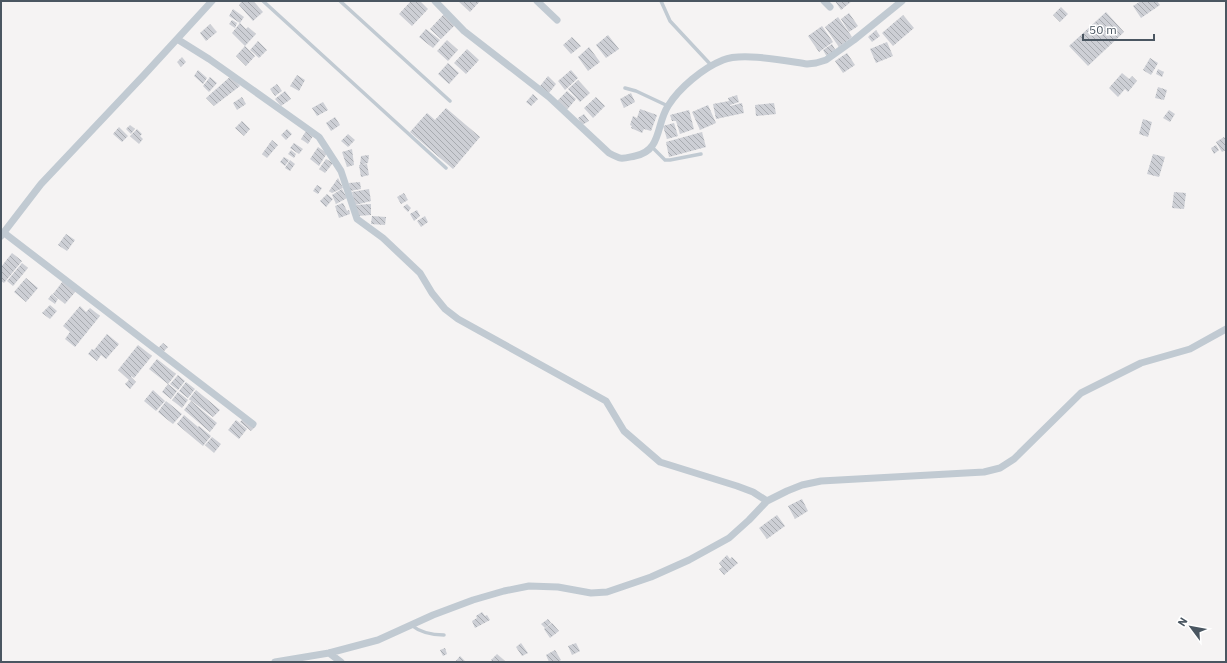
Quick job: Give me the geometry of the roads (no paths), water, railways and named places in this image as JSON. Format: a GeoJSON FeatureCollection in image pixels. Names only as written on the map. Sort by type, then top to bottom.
{"type":"FeatureCollection","features":[{"type":"Feature","properties":{"kind":"street"},"geometry":{"type":"LineString","coordinates":[[212,1],[41,184],[2,234],[253,424]]}},
{"type":"Feature","properties":{"kind":"street"},"geometry":{"type":"LineString","coordinates":[[435,1],[464,31],[549,97],[609,153],[620,159],[639,155],[649,150],[654,145],[668,106],[680,90],[711,65],[725,59],[740,56],[816,64],[826,60],[854,40],[902,1]]}},
{"type":"Feature","properties":{"kind":"street"},"geometry":{"type":"LineString","coordinates":[[538,1],[557,20]]}},
{"type":"Feature","properties":{"kind":"street"},"geometry":{"type":"LineString","coordinates":[[824,1],[830,7]]}},
{"type":"Feature","properties":{"kind":"street"},"geometry":{"type":"LineString","coordinates":[[177,39],[210,59],[319,137],[341,171],[357,219],[383,238],[420,273],[444,309],[458,319],[606,401],[624,431],[660,462],[737,486],[753,492],[767,501]]}},
{"type":"Feature","properties":{"kind":"street"},"geometry":{"type":"LineString","coordinates":[[275,662],[329,654],[378,640],[473,600],[504,591],[529,586],[558,587],[591,594],[607,592],[651,577],[689,560],[729,538],[767,501],[802,485],[822,481],[984,472],[1000,468],[1014,459],[1081,392],[1141,363],[1190,349],[1226,329]]}},
{"type":"Feature","properties":{"kind":"street"},"geometry":{"type":"LineString","coordinates":[[329,654],[341,662]]}},
{"type":"Feature","properties":{"kind":"lane"},"geometry":{"type":"LineString","coordinates":[[263,1],[446,168]]}},
{"type":"Feature","properties":{"kind":"lane"},"geometry":{"type":"LineString","coordinates":[[340,1],[450,101]]}},
{"type":"Feature","properties":{"kind":"lane"},"geometry":{"type":"LineString","coordinates":[[661,1],[670,21],[711,65]]}},
{"type":"Feature","properties":{"kind":"lane"},"geometry":{"type":"LineString","coordinates":[[625,88],[636,91],[668,106]]}},
{"type":"Feature","properties":{"kind":"lane"},"geometry":{"type":"LineString","coordinates":[[652,147],[665,160],[701,154]]}},
{"type":"Feature","properties":{"kind":"lane"},"geometry":{"type":"LineString","coordinates":[[411,625],[420,632],[444,635]]}}]}
